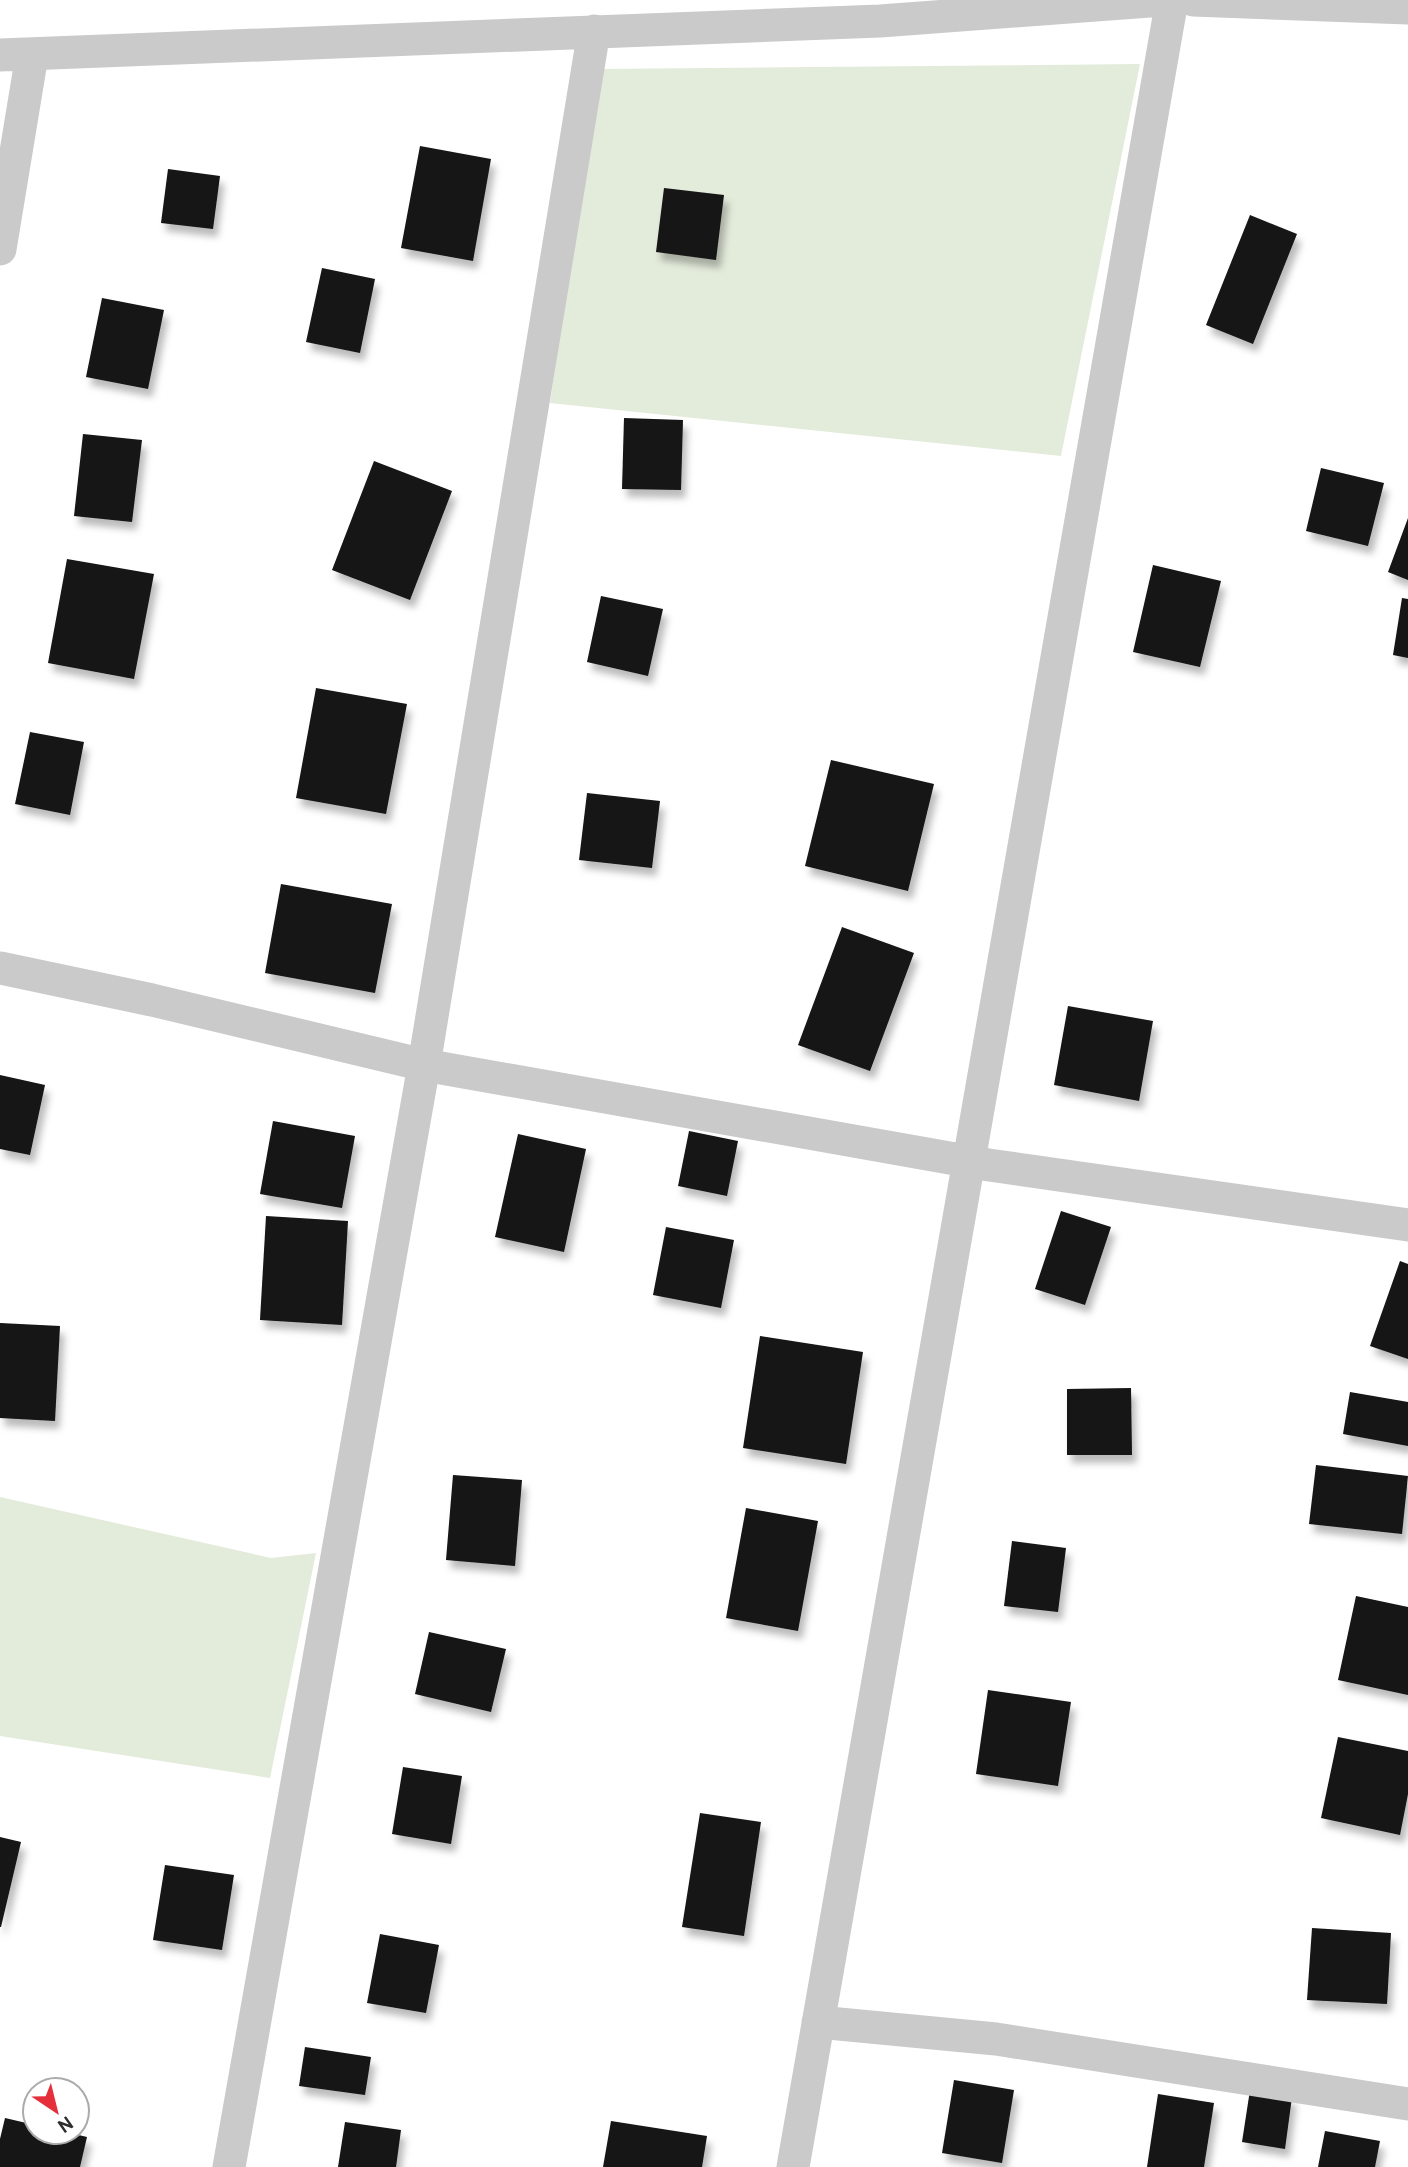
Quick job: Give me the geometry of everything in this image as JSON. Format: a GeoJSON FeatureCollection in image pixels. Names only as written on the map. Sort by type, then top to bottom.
{"type":"FeatureCollection","features":[{"type":"Feature","properties":{"kind":"street"},"geometry":{"type":"LineString","coordinates":[[0,250],[16,55],[880,21],[1163,0]]}},
{"type":"Feature","properties":{"kind":"street"},"geometry":{"type":"LineString","coordinates":[[793,2167],[1172,0]]}},
{"type":"Feature","properties":{"kind":"street"},"geometry":{"type":"LineString","coordinates":[[1193,0],[1408,8]]}},
{"type":"Feature","properties":{"kind":"street"},"geometry":{"type":"LineString","coordinates":[[229,2167],[424,1065],[594,31]]}},
{"type":"Feature","properties":{"kind":"street"},"geometry":{"type":"LineString","coordinates":[[0,968],[152,1000],[424,1065],[1002,1167],[1408,1225]]}},
{"type":"Feature","properties":{"kind":"street"},"geometry":{"type":"LineString","coordinates":[[818,2022],[996,2039],[1408,2104]]}},
{"type":"Feature","properties":{"kind":"green space"},"geometry":{"type":"Polygon","coordinates":[[[1140,64],[1061,456],[550,403],[599,69],[1140,64]]]}},
{"type":"Feature","properties":{"kind":"green space"},"geometry":{"type":"Polygon","coordinates":[[[0,1497],[271,1558],[316,1553],[270,1778],[0,1736],[0,1497]]]}},
{"type":"Feature","properties":{"kind":"building"},"geometry":{"type":"Polygon","coordinates":[[[420,146],[491,159],[473,261],[401,248],[420,146]]]}},
{"type":"Feature","properties":{"kind":"building"},"geometry":{"type":"Polygon","coordinates":[[[168,169],[220,176],[213,229],[161,223],[168,169]]]}},
{"type":"Feature","properties":{"kind":"building"},"geometry":{"type":"Polygon","coordinates":[[[664,188],[724,195],[716,260],[656,252],[664,188]]]}},
{"type":"Feature","properties":{"kind":"building"},"geometry":{"type":"Polygon","coordinates":[[[1250,215],[1297,234],[1253,344],[1206,325],[1250,215]]]}},
{"type":"Feature","properties":{"kind":"building"},"geometry":{"type":"Polygon","coordinates":[[[322,268],[375,279],[360,353],[306,342],[322,268]]]}},
{"type":"Feature","properties":{"kind":"building"},"geometry":{"type":"Polygon","coordinates":[[[102,298],[164,310],[148,389],[86,377],[102,298]]]}},
{"type":"Feature","properties":{"kind":"building"},"geometry":{"type":"Polygon","coordinates":[[[624,418],[683,420],[681,490],[622,489],[624,418]]]}},
{"type":"Feature","properties":{"kind":"building"},"geometry":{"type":"Polygon","coordinates":[[[83,434],[142,440],[132,522],[74,516],[83,434]]]}},
{"type":"Feature","properties":{"kind":"building"},"geometry":{"type":"Polygon","coordinates":[[[374,461],[452,491],[410,600],[332,570],[374,461]]]}},
{"type":"Feature","properties":{"kind":"building"},"geometry":{"type":"Polygon","coordinates":[[[1321,468],[1384,483],[1368,546],[1306,531],[1321,468]]]}},
{"type":"Feature","properties":{"kind":"building"},"geometry":{"type":"Polygon","coordinates":[[[1408,518],[1408,580],[1388,572],[1408,518]]]}},
{"type":"Feature","properties":{"kind":"building"},"geometry":{"type":"Polygon","coordinates":[[[67,559],[154,574],[134,679],[48,663],[67,559]]]}},
{"type":"Feature","properties":{"kind":"building"},"geometry":{"type":"Polygon","coordinates":[[[1153,565],[1221,581],[1200,667],[1133,652],[1153,565]]]}},
{"type":"Feature","properties":{"kind":"building"},"geometry":{"type":"Polygon","coordinates":[[[601,596],[663,609],[648,676],[587,662],[601,596]]]}},
{"type":"Feature","properties":{"kind":"building"},"geometry":{"type":"Polygon","coordinates":[[[1402,598],[1408,599],[1408,658],[1393,655],[1402,598]]]}},
{"type":"Feature","properties":{"kind":"building"},"geometry":{"type":"Polygon","coordinates":[[[316,688],[407,704],[386,814],[296,798],[316,688]]]}},
{"type":"Feature","properties":{"kind":"building"},"geometry":{"type":"Polygon","coordinates":[[[30,732],[84,742],[70,815],[15,804],[30,732]]]}},
{"type":"Feature","properties":{"kind":"building"},"geometry":{"type":"Polygon","coordinates":[[[831,760],[934,784],[908,891],[805,866],[831,760]]]}},
{"type":"Feature","properties":{"kind":"building"},"geometry":{"type":"Polygon","coordinates":[[[587,793],[660,801],[652,868],[579,860],[587,793]]]}},
{"type":"Feature","properties":{"kind":"building"},"geometry":{"type":"Polygon","coordinates":[[[281,884],[392,904],[375,993],[265,973],[281,884]]]}},
{"type":"Feature","properties":{"kind":"building"},"geometry":{"type":"Polygon","coordinates":[[[842,927],[914,953],[870,1071],[798,1045],[842,927]]]}},
{"type":"Feature","properties":{"kind":"building"},"geometry":{"type":"Polygon","coordinates":[[[1068,1006],[1153,1021],[1139,1101],[1054,1085],[1068,1006]]]}},
{"type":"Feature","properties":{"kind":"building"},"geometry":{"type":"Polygon","coordinates":[[[0,1075],[45,1085],[30,1155],[0,1149],[0,1075]]]}},
{"type":"Feature","properties":{"kind":"building"},"geometry":{"type":"Polygon","coordinates":[[[273,1121],[355,1136],[342,1208],[260,1194],[273,1121]]]}},
{"type":"Feature","properties":{"kind":"building"},"geometry":{"type":"Polygon","coordinates":[[[689,1131],[738,1141],[727,1196],[678,1186],[689,1131]]]}},
{"type":"Feature","properties":{"kind":"building"},"geometry":{"type":"Polygon","coordinates":[[[518,1134],[586,1149],[564,1252],[495,1237],[518,1134]]]}},
{"type":"Feature","properties":{"kind":"building"},"geometry":{"type":"Polygon","coordinates":[[[1061,1211],[1111,1227],[1085,1305],[1035,1289],[1061,1211]]]}},
{"type":"Feature","properties":{"kind":"building"},"geometry":{"type":"Polygon","coordinates":[[[266,1216],[348,1221],[342,1325],[260,1320],[266,1216]]]}},
{"type":"Feature","properties":{"kind":"building"},"geometry":{"type":"Polygon","coordinates":[[[666,1227],[734,1240],[721,1308],[653,1295],[666,1227]]]}},
{"type":"Feature","properties":{"kind":"building"},"geometry":{"type":"Polygon","coordinates":[[[1400,1261],[1408,1264],[1408,1359],[1370,1346],[1400,1261]]]}},
{"type":"Feature","properties":{"kind":"building"},"geometry":{"type":"Polygon","coordinates":[[[0,1323],[60,1326],[55,1421],[0,1418],[0,1323]]]}},
{"type":"Feature","properties":{"kind":"building"},"geometry":{"type":"Polygon","coordinates":[[[760,1336],[863,1352],[846,1464],[743,1448],[760,1336]]]}},
{"type":"Feature","properties":{"kind":"building"},"geometry":{"type":"Polygon","coordinates":[[[1131,1388],[1132,1455],[1067,1455],[1067,1389],[1131,1388]]]}},
{"type":"Feature","properties":{"kind":"building"},"geometry":{"type":"Polygon","coordinates":[[[1350,1392],[1408,1402],[1408,1446],[1343,1434],[1350,1392]]]}},
{"type":"Feature","properties":{"kind":"building"},"geometry":{"type":"Polygon","coordinates":[[[1316,1465],[1408,1476],[1402,1534],[1309,1524],[1316,1465]]]}},
{"type":"Feature","properties":{"kind":"building"},"geometry":{"type":"Polygon","coordinates":[[[453,1475],[522,1480],[515,1566],[446,1560],[453,1475]]]}},
{"type":"Feature","properties":{"kind":"building"},"geometry":{"type":"Polygon","coordinates":[[[746,1508],[818,1521],[798,1631],[726,1618],[746,1508]]]}},
{"type":"Feature","properties":{"kind":"building"},"geometry":{"type":"Polygon","coordinates":[[[1012,1541],[1066,1548],[1058,1612],[1004,1606],[1012,1541]]]}},
{"type":"Feature","properties":{"kind":"building"},"geometry":{"type":"Polygon","coordinates":[[[1356,1596],[1408,1607],[1408,1695],[1338,1680],[1356,1596]]]}},
{"type":"Feature","properties":{"kind":"building"},"geometry":{"type":"Polygon","coordinates":[[[429,1632],[506,1649],[491,1712],[415,1694],[429,1632]]]}},
{"type":"Feature","properties":{"kind":"building"},"geometry":{"type":"Polygon","coordinates":[[[988,1690],[1071,1702],[1058,1786],[976,1774],[988,1690]]]}},
{"type":"Feature","properties":{"kind":"building"},"geometry":{"type":"Polygon","coordinates":[[[1338,1737],[1408,1751],[1408,1794],[1400,1835],[1321,1818],[1338,1737]]]}},
{"type":"Feature","properties":{"kind":"building"},"geometry":{"type":"Polygon","coordinates":[[[403,1767],[462,1776],[451,1844],[392,1834],[403,1767]]]}},
{"type":"Feature","properties":{"kind":"building"},"geometry":{"type":"Polygon","coordinates":[[[700,1813],[761,1822],[744,1936],[682,1927],[700,1813]]]}},
{"type":"Feature","properties":{"kind":"building"},"geometry":{"type":"Polygon","coordinates":[[[0,1837],[21,1842],[1,1927],[0,1927],[0,1837]]]}},
{"type":"Feature","properties":{"kind":"building"},"geometry":{"type":"Polygon","coordinates":[[[165,1865],[234,1875],[222,1950],[153,1940],[165,1865]]]}},
{"type":"Feature","properties":{"kind":"building"},"geometry":{"type":"Polygon","coordinates":[[[1312,1928],[1391,1933],[1387,2004],[1307,2000],[1312,1928]]]}},
{"type":"Feature","properties":{"kind":"building"},"geometry":{"type":"Polygon","coordinates":[[[380,1934],[439,1945],[426,2013],[367,2003],[380,1934]]]}},
{"type":"Feature","properties":{"kind":"building"},"geometry":{"type":"Polygon","coordinates":[[[305,2047],[371,2057],[365,2095],[299,2086],[305,2047]]]}},
{"type":"Feature","properties":{"kind":"building"},"geometry":{"type":"Polygon","coordinates":[[[954,2080],[1014,2090],[1002,2163],[942,2153],[954,2080]]]}},
{"type":"Feature","properties":{"kind":"building"},"geometry":{"type":"Polygon","coordinates":[[[1250,2090],[1292,2097],[1285,2149],[1242,2142],[1250,2090]]]}},
{"type":"Feature","properties":{"kind":"building"},"geometry":{"type":"Polygon","coordinates":[[[1158,2094],[1214,2103],[1204,2167],[1147,2167],[1158,2094]]]}},
{"type":"Feature","properties":{"kind":"building"},"geometry":{"type":"Polygon","coordinates":[[[5,2118],[21,2122],[21,2146],[85,2146],[80,2167],[0,2167],[0,2139],[5,2118]]]}},
{"type":"Feature","properties":{"kind":"building"},"geometry":{"type":"Polygon","coordinates":[[[611,2121],[707,2136],[702,2167],[603,2167],[611,2121]]]}},
{"type":"Feature","properties":{"kind":"building"},"geometry":{"type":"Polygon","coordinates":[[[345,2122],[401,2130],[396,2167],[338,2167],[345,2122]]]}},
{"type":"Feature","properties":{"kind":"building"},"geometry":{"type":"Polygon","coordinates":[[[1325,2131],[1380,2141],[1375,2167],[1318,2167],[1325,2131]]]}}]}
